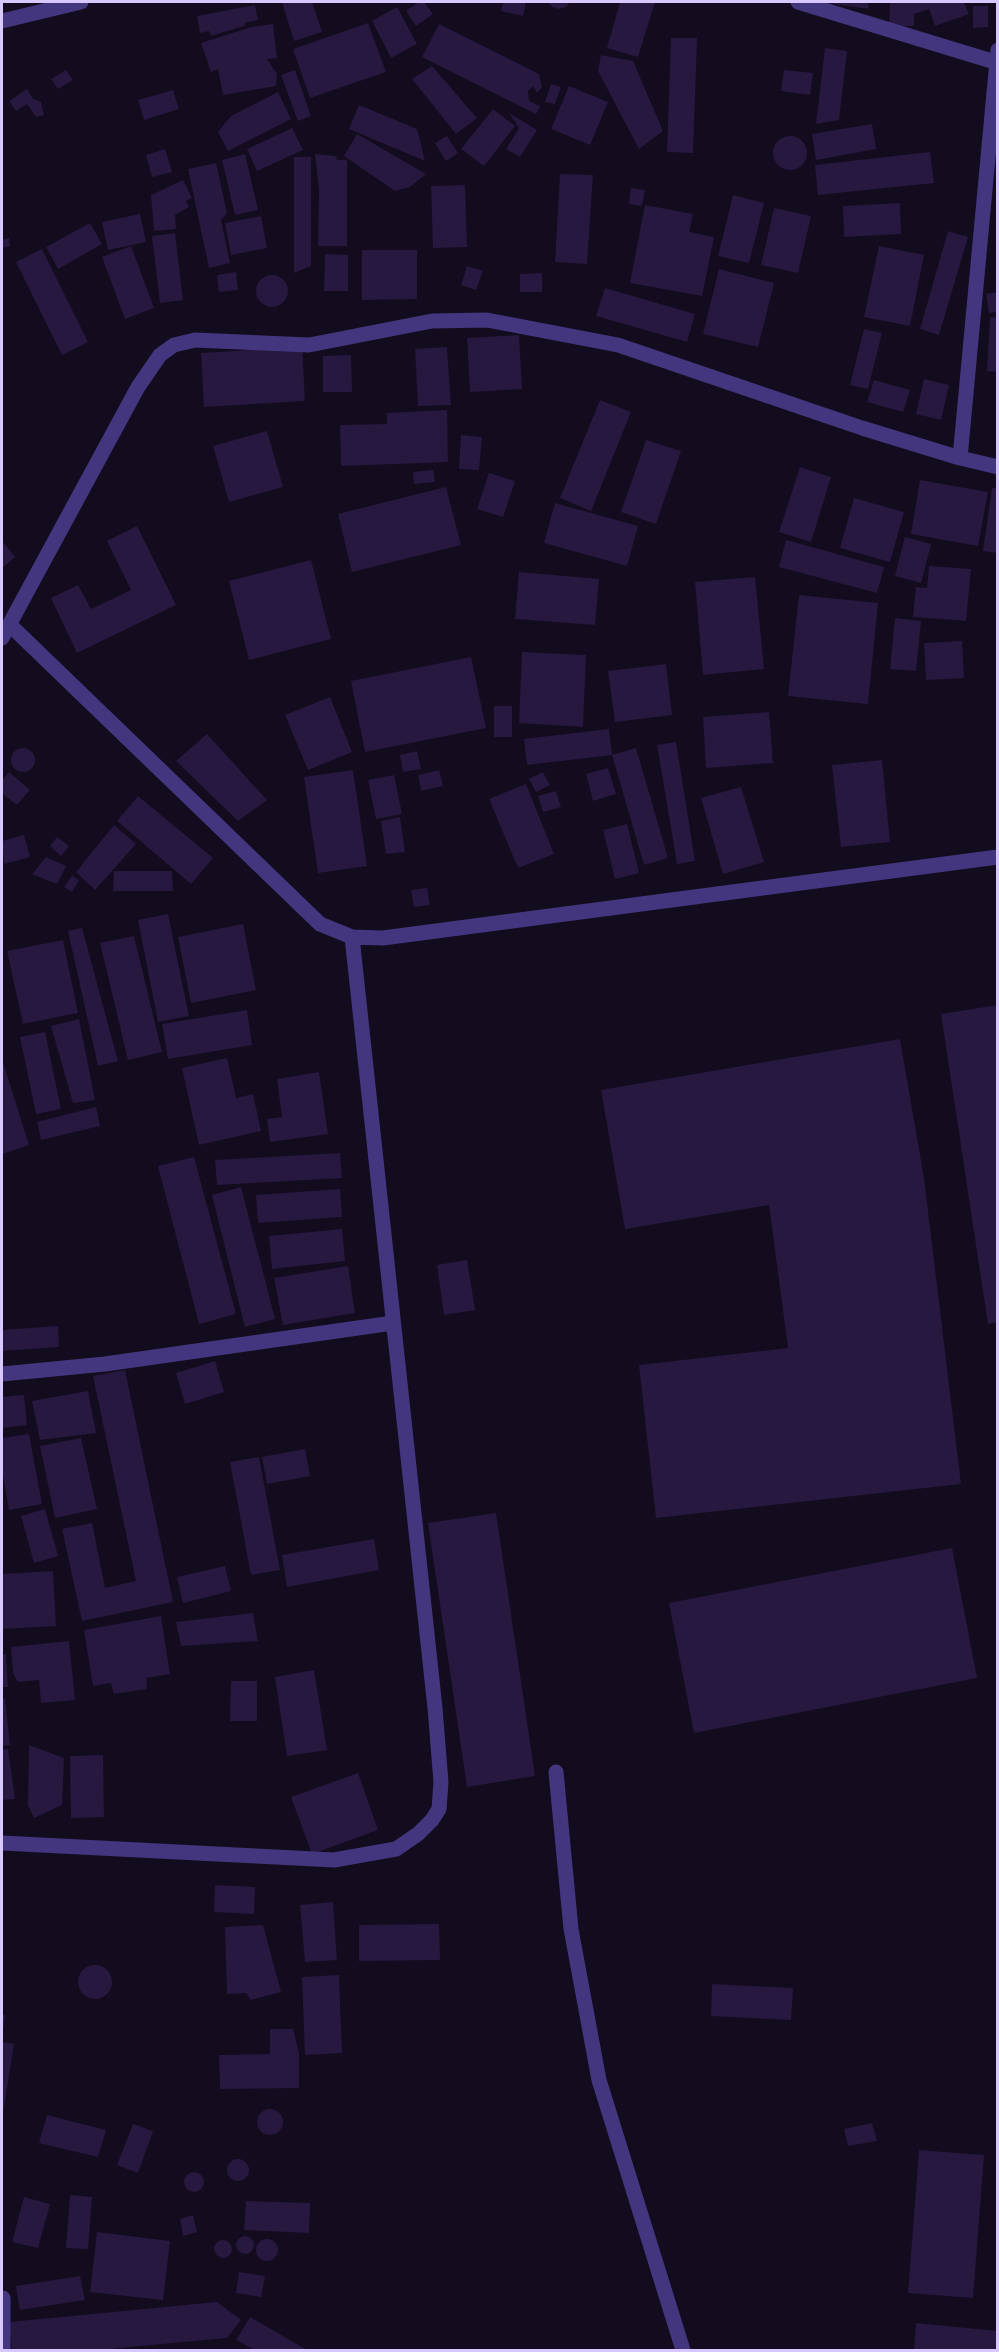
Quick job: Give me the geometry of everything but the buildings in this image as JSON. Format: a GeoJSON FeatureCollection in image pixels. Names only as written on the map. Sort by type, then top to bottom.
{"type":"FeatureCollection","features":[{"type":"Feature","properties":{"kind":"street"},"geometry":{"type":"LineString","coordinates":[[2,21],[81,2]]}},
{"type":"Feature","properties":{"kind":"street"},"geometry":{"type":"LineString","coordinates":[[798,2],[996,56],[960,458]]}},
{"type":"Feature","properties":{"kind":"street"},"geometry":{"type":"LineString","coordinates":[[998,467],[960,458],[862,428],[618,345],[487,320],[432,321],[309,345],[195,340],[174,345],[160,355],[138,387],[6,632],[320,924],[352,937],[382,938],[998,856]]}},
{"type":"Feature","properties":{"kind":"street"},"geometry":{"type":"LineString","coordinates":[[2,1843],[334,1860],[396,1849],[418,1834],[439,1809],[441,1782],[435,1708],[352,937]]}},
{"type":"Feature","properties":{"kind":"street"},"geometry":{"type":"LineString","coordinates":[[2,1374],[116,1363],[393,1323]]}},
{"type":"Feature","properties":{"kind":"street"},"geometry":{"type":"LineString","coordinates":[[556,1772],[571,1929],[599,2080],[683,2350]]}},
{"type":"Feature","properties":{"kind":"street"},"geometry":{"type":"LineString","coordinates":[[3,2298],[3,2350]]}}]}
